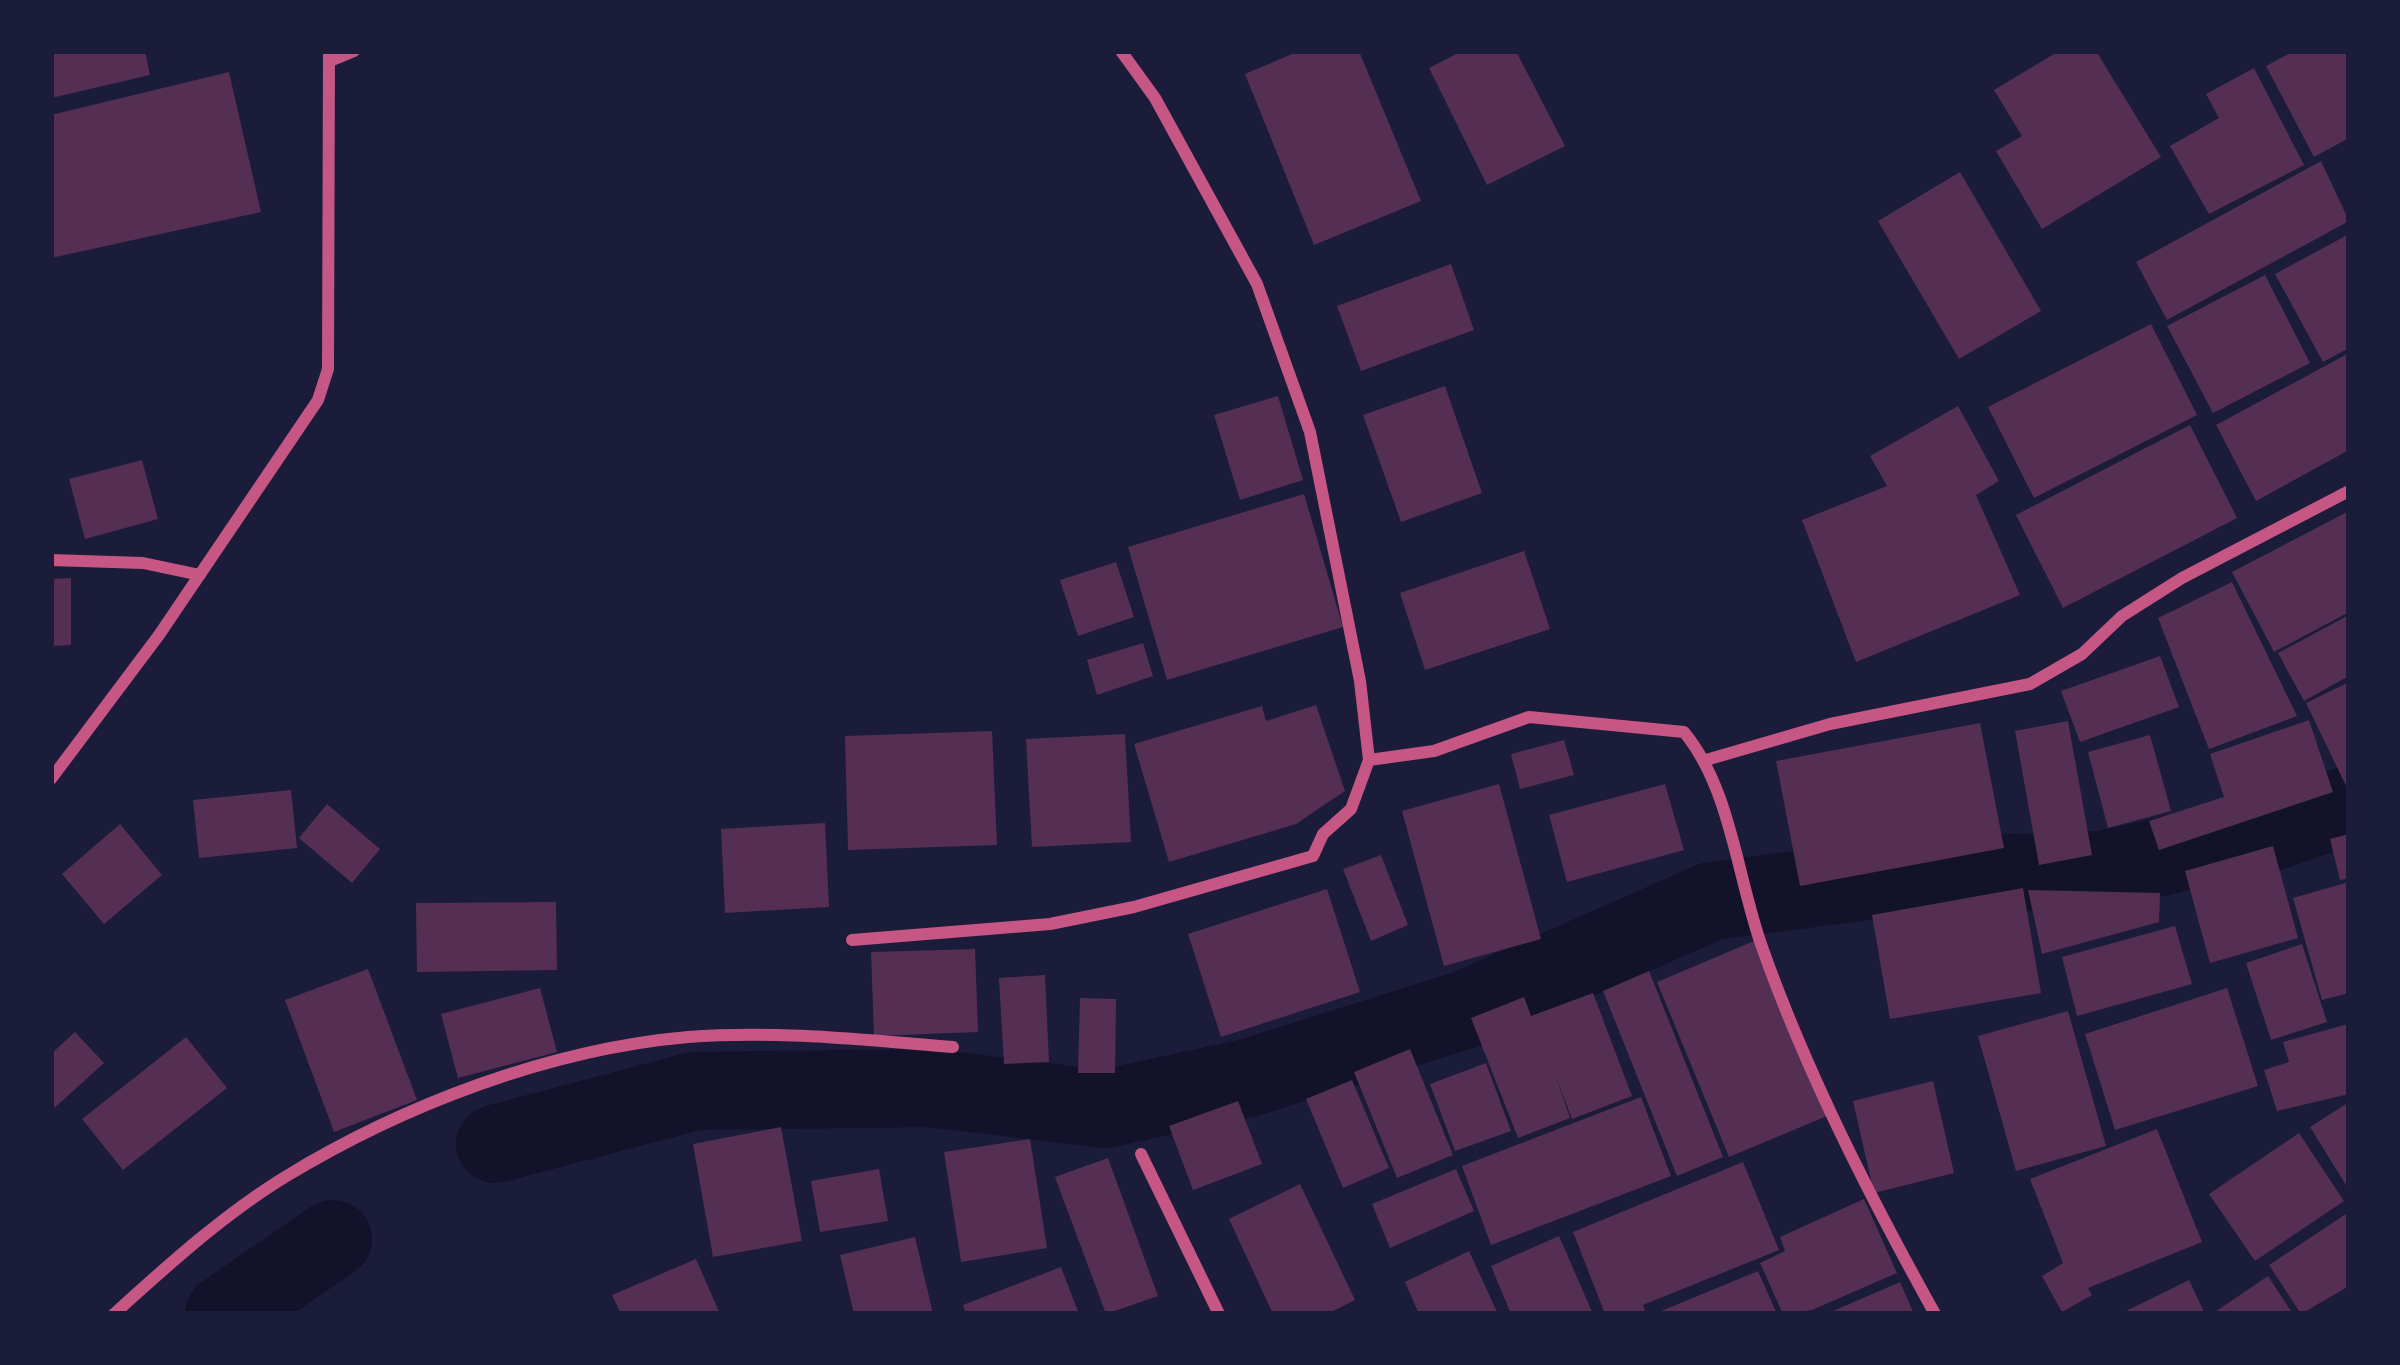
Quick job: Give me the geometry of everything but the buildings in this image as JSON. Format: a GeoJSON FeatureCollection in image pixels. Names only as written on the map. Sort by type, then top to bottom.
{"type":"FeatureCollection","features":[{"type":"Feature","properties":{"kind":"street"},"geometry":{"type":"LineString","coordinates":[[51,779],[305,426],[328,369],[330,56],[353,51]]}},
{"type":"Feature","properties":{"kind":"street"},"geometry":{"type":"LineString","coordinates":[[852,940],[1050,924],[1134,908],[1313,856],[1323,834],[1352,809],[1369,760],[1360,681],[1310,431],[1257,284],[1155,98],[1121,51]]}},
{"type":"Feature","properties":{"kind":"street"},"geometry":{"type":"LineString","coordinates":[[1706,760],[1830,724],[2030,684],[2082,654],[2122,616],[2182,578],[2349,491]]}},
{"type":"Feature","properties":{"kind":"street"},"geometry":{"type":"LineString","coordinates":[[51,560],[143,563],[200,575]]}},
{"type":"Feature","properties":{"kind":"street"},"geometry":{"type":"LineString","coordinates":[[1369,760],[1434,752],[1529,717],[1684,732],[1706,760],[1762,948],[1825,1098],[1935,1314]]}},
{"type":"Feature","properties":{"kind":"street"},"geometry":{"type":"LineString","coordinates":[[114,1314],[176,1258],[284,1178],[488,1083],[615,1046],[687,1038],[774,1035],[953,1047]]}},
{"type":"Feature","properties":{"kind":"street"},"geometry":{"type":"LineString","coordinates":[[1141,1154],[1219,1314]]}},
{"type":"Feature","properties":{"kind":"waterway"},"geometry":{"type":"LineString","coordinates":[[495,1144],[695,1091],[930,1088],[1104,1109],[1248,1078],[1467,1009],[1712,901],[1897,877],[2102,870],[2272,832],[2349,805]]}},
{"type":"Feature","properties":{"kind":"waterway"},"geometry":{"type":"LineString","coordinates":[[224,1314],[333,1239]]}}]}
